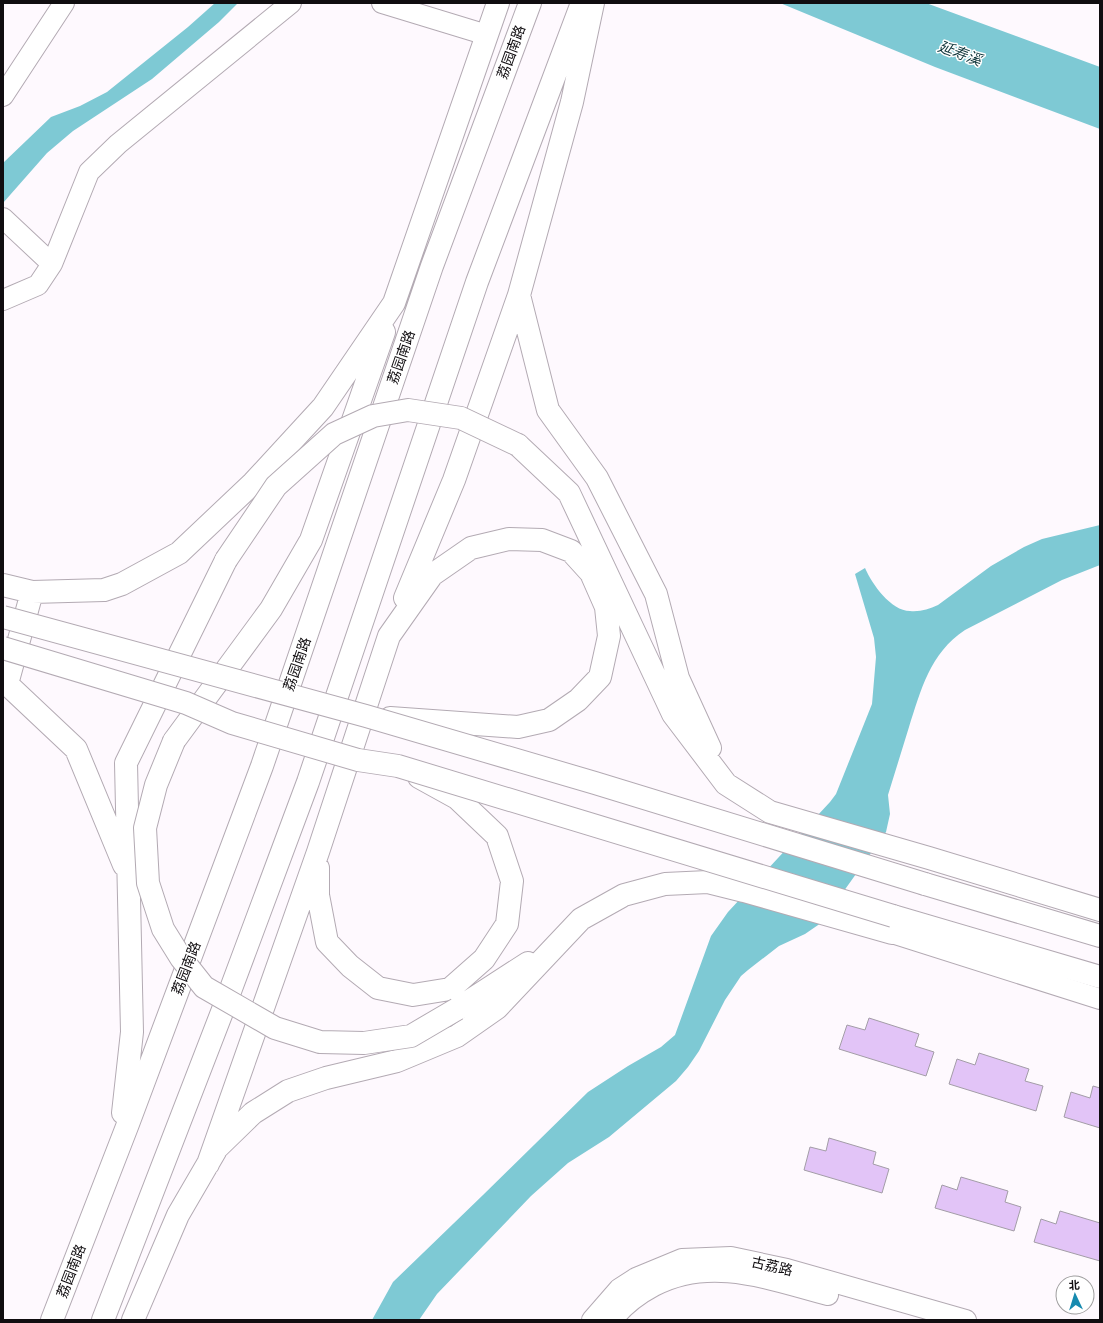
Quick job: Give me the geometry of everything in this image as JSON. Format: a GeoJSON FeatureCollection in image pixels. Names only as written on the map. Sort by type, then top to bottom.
{"type":"FeatureCollection","features":[{"type":"Feature","properties":{"kind":"main road"},"geometry":{"type":"LineString","coordinates":[[498,3],[311,540],[271,608],[174,741],[156,785],[145,828],[148,883],[163,929],[181,958],[204,987],[275,1028],[320,1042],[364,1043],[412,1036],[457,1009],[556,944]]}},
{"type":"Feature","properties":{"kind":"main road","name":"荔园南路"},"geometry":{"type":"LineString","coordinates":[[52,1320],[120,1145],[262,766],[432,266],[530,3]]}},
{"type":"Feature","properties":{"kind":"main road"},"geometry":{"type":"LineString","coordinates":[[103,1320],[226,1001],[308,782],[477,282],[582,3]]}},
{"type":"Feature","properties":{"kind":"main road"},"geometry":{"type":"LineString","coordinates":[[208,1164],[318,852],[389,636],[454,480],[519,295],[572,102],[593,3]]}},
{"type":"Feature","properties":{"kind":"main road"},"geometry":{"type":"LineString","coordinates":[[519,295],[548,410],[597,478],[656,594],[678,678],[726,784]]}},
{"type":"Feature","properties":{"kind":"main road"},"geometry":{"type":"LineString","coordinates":[[3,585],[32,592],[104,590],[122,584],[179,552],[253,483],[323,408],[394,303]]}},
{"type":"Feature","properties":{"kind":"main road"},"geometry":{"type":"LineString","coordinates":[[120,1145],[132,1032],[126,763],[226,560],[276,486],[334,434],[372,416],[408,410],[461,418],[518,445],[569,493],[673,714],[726,784],[770,812],[1100,910]]}},
{"type":"Feature","properties":{"kind":"main road"},"geometry":{"type":"LineString","coordinates":[[366,716],[518,727],[549,720],[578,700],[600,677],[609,636],[606,607],[591,573],[570,551],[542,540],[509,539],[471,548],[432,575],[389,636]]}},
{"type":"Feature","properties":{"kind":"main road"},"geometry":{"type":"LineString","coordinates":[[32,592],[5,683],[76,750],[128,876]]}},
{"type":"Feature","properties":{"kind":"main road"},"geometry":{"type":"LineString","coordinates":[[3,617],[366,716],[595,783],[1100,936]]}},
{"type":"Feature","properties":{"kind":"main road"},"geometry":{"type":"LineString","coordinates":[[3,648],[186,703],[232,723],[358,760],[398,766],[892,925]]}},
{"type":"Feature","properties":{"kind":"main road"},"geometry":{"type":"LineString","coordinates":[[318,852],[318,895],[327,942],[350,966],[378,988],[413,995],[450,989],[484,959],[507,924],[512,881],[497,836],[457,798],[398,766]]}},
{"type":"Feature","properties":{"kind":"main road"},"geometry":{"type":"LineString","coordinates":[[133,1320],[178,1215],[217,1148],[253,1113],[288,1091],[326,1078],[397,1061],[457,1036],[497,1008],[580,919],[624,895],[665,884],[708,882],[892,925],[1100,977]]}},
{"type":"Feature","properties":{"kind":"street"},"geometry":{"type":"LineString","coordinates":[[3,96],[64,3]]}},
{"type":"Feature","properties":{"kind":"street"},"geometry":{"type":"LineString","coordinates":[[3,300],[38,285],[52,264],[89,172],[118,144],[291,3]]}},
{"type":"Feature","properties":{"kind":"street"},"geometry":{"type":"LineString","coordinates":[[382,3],[487,35]]}},
{"type":"Feature","properties":{"kind":"street"},"geometry":{"type":"LineString","coordinates":[[9,223],[52,264]]}},
{"type":"Feature","properties":{"kind":"street"},"geometry":{"type":"LineString","coordinates":[[892,925],[1100,999]]}},
{"type":"Feature","properties":{"kind":"street","name":"古荔路"},"geometry":{"type":"LineString","coordinates":[[592,1320],[619,1288],[650,1271],[682,1259],[731,1257],[787,1269],[966,1320]]}},
{"type":"Feature","properties":{"kind":"street","name":"古荔路"},"geometry":{"type":"LineString","coordinates":[[612,1320],[632,1299],[648,1289],[667,1279],[683,1274],[703,1271],[723,1271],[764,1278],[921,1320]]}},
{"type":"Feature","properties":{"kind":"water"},"geometry":{"type":"Polygon","coordinates":[[[215,3],[238,3],[219,22],[152,79],[73,131],[47,153],[3,203],[3,163],[51,117],[80,106],[107,92],[188,27],[215,3]]]}},
{"type":"Feature","properties":{"kind":"water","name":"延寿溪"},"geometry":{"type":"Polygon","coordinates":[[[780,3],[926,3],[1100,67],[1100,129],[935,67],[780,3]]]}},
{"type":"Feature","properties":{"kind":"water"},"geometry":{"type":"Polygon","coordinates":[[[1100,525],[1100,565],[1062,580],[965,630],[953,639],[935,661],[928,673],[918,699],[888,795],[890,814],[886,832],[821,923],[805,934],[779,946],[741,976],[725,1000],[699,1051],[676,1081],[609,1137],[568,1163],[531,1196],[437,1294],[419,1320],[372,1320],[393,1282],[588,1092],[661,1047],[675,1035],[711,936],[728,912],[836,794],[872,704],[876,657],[874,638],[855,574],[865,568],[877,589],[889,602],[903,610],[921,611],[938,605],[991,566],[1024,547],[1042,539],[1100,525]]]}},
{"type":"Feature","properties":{"kind":"building"},"geometry":{"type":"Polygon","coordinates":[[[869,1018],[919,1034],[915,1046],[934,1052],[926,1076],[839,1049],[847,1025],[865,1030],[869,1018]]]}},
{"type":"Feature","properties":{"kind":"building"},"geometry":{"type":"Polygon","coordinates":[[[979,1053],[1029,1069],[1025,1081],[1043,1086],[1036,1111],[949,1084],[957,1059],[975,1065],[979,1053]]]}},
{"type":"Feature","properties":{"kind":"building"},"geometry":{"type":"Polygon","coordinates":[[[1093,1086],[1100,1088],[1100,1128],[1064,1117],[1071,1092],[1090,1098],[1093,1086]]]}},
{"type":"Feature","properties":{"kind":"building"},"geometry":{"type":"Polygon","coordinates":[[[829,1138],[876,1152],[873,1164],[889,1169],[882,1193],[804,1170],[810,1147],[826,1151],[829,1138]]]}},
{"type":"Feature","properties":{"kind":"building"},"geometry":{"type":"Polygon","coordinates":[[[961,1177],[1008,1191],[1005,1202],[1021,1207],[1014,1231],[935,1208],[942,1185],[957,1190],[961,1177]]]}},
{"type":"Feature","properties":{"kind":"building"},"geometry":{"type":"Polygon","coordinates":[[[1060,1211],[1100,1223],[1100,1261],[1034,1242],[1041,1219],[1056,1224],[1060,1211]]]}}]}
